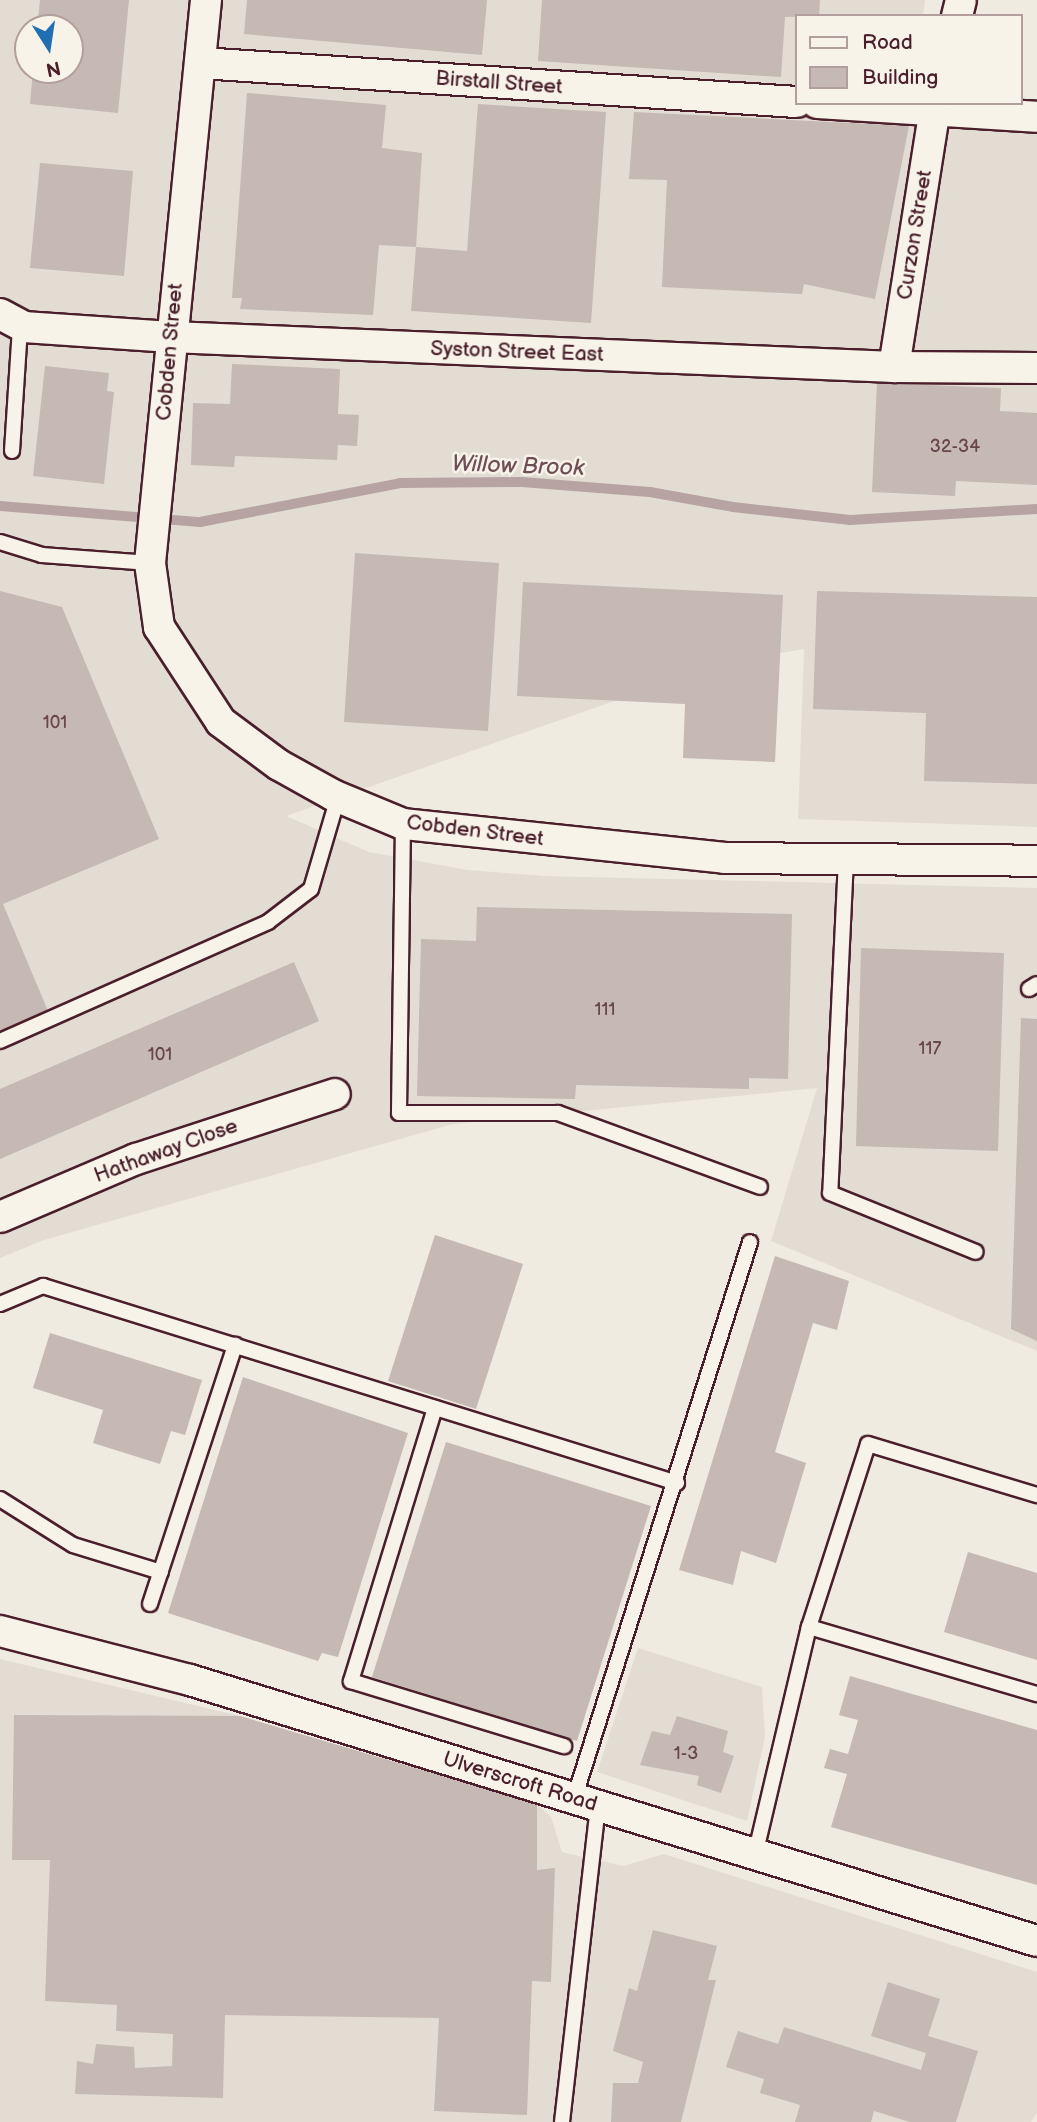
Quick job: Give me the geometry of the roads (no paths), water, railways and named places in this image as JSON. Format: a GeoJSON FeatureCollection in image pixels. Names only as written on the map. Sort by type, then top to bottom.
{"type":"FeatureCollection","features":[{"type":"Feature","properties":{"kind":"street","name":"Cobden Street"},"geometry":{"type":"LineString","coordinates":[[206,0],[150,563],[159,627],[221,722],[279,765],[338,797],[403,824],[724,858],[1037,861]]}},
{"type":"Feature","properties":{"kind":"street","name":"Birstall Street"},"geometry":{"type":"LineString","coordinates":[[200,63],[796,102]]}},
{"type":"Feature","properties":{"kind":"street"},"geometry":{"type":"LineString","coordinates":[[876,105],[935,107],[1037,117]]}},
{"type":"Feature","properties":{"kind":"street","name":"Curzon Street"},"geometry":{"type":"LineString","coordinates":[[894,367],[935,107]]}},
{"type":"Feature","properties":{"kind":"street","name":"Syston Street East"},"geometry":{"type":"LineString","coordinates":[[8,323],[171,338],[894,367],[1037,368]]}},
{"type":"Feature","properties":{"kind":"street","name":"Hathaway Close"},"geometry":{"type":"LineString","coordinates":[[0,1217],[136,1159],[335,1094]]}},
{"type":"Feature","properties":{"kind":"street","name":"Ulverscroft Road"},"geometry":{"type":"LineString","coordinates":[[0,1631],[190,1680],[1037,1941]]}},
{"type":"Feature","properties":{"kind":"lane"},"geometry":{"type":"LineString","coordinates":[[8,323],[12,451]]}},
{"type":"Feature","properties":{"kind":"lane"},"geometry":{"type":"LineString","coordinates":[[0,542],[42,555],[150,563]]}},
{"type":"Feature","properties":{"kind":"lane"},"geometry":{"type":"LineString","coordinates":[[0,1041],[268,922],[311,889],[338,797]]}},
{"type":"Feature","properties":{"kind":"lane"},"geometry":{"type":"LineString","coordinates":[[403,824],[399,1113],[558,1114],[760,1187]]}},
{"type":"Feature","properties":{"kind":"lane"},"geometry":{"type":"LineString","coordinates":[[846,859],[830,1193],[976,1252]]}},
{"type":"Feature","properties":{"kind":"lane"},"geometry":{"type":"LineString","coordinates":[[562,2122],[586,1802],[677,1483],[750,1242]]}},
{"type":"Feature","properties":{"kind":"lane"},"geometry":{"type":"LineString","coordinates":[[0,1304],[44,1286],[677,1483]]}},
{"type":"Feature","properties":{"kind":"lane"},"geometry":{"type":"LineString","coordinates":[[150,1604],[235,1345]]}},
{"type":"Feature","properties":{"kind":"lane"},"geometry":{"type":"LineString","coordinates":[[435,1408],[351,1681],[564,1746]]}},
{"type":"Feature","properties":{"kind":"lane"},"geometry":{"type":"LineString","coordinates":[[755,1855],[809,1627],[868,1444],[1037,1495]]}},
{"type":"Feature","properties":{"kind":"lane"},"geometry":{"type":"LineString","coordinates":[[0,1499],[73,1545],[161,1572]]}},
{"type":"Feature","properties":{"kind":"lane"},"geometry":{"type":"LineString","coordinates":[[809,1627],[1037,1694]]}},
{"type":"Feature","properties":{"kind":"waterway","name":"Willow Brook"},"geometry":{"type":"LineString","coordinates":[[0,506],[200,522],[400,483],[522,482],[650,492],[733,507],[850,520],[1037,509]]}}]}
